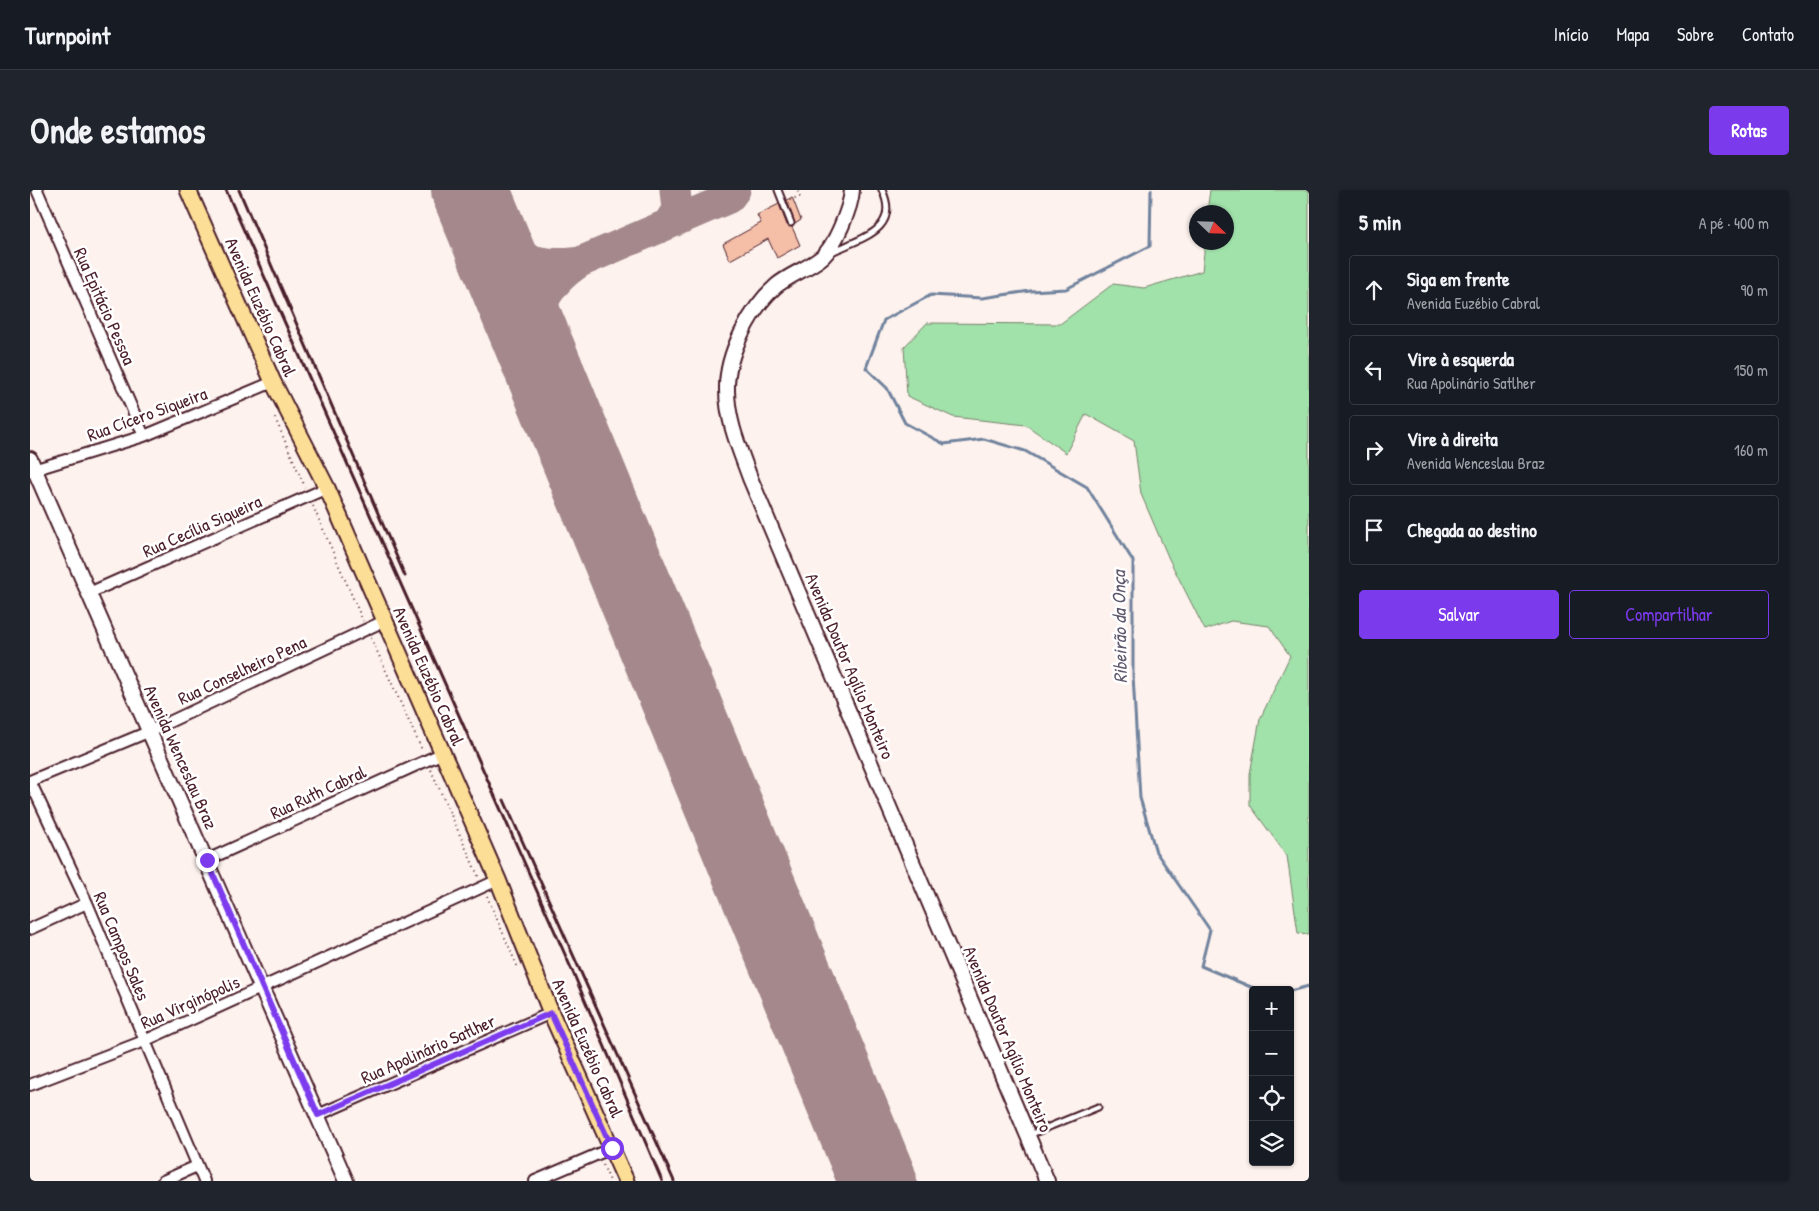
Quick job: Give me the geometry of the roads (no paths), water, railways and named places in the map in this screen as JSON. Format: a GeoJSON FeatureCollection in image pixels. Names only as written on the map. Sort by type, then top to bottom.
{"type":"FeatureCollection","features":[{"type":"Feature","properties":{"kind":"main road","name":"Avenida Euzébio Cabral"},"geometry":{"type":"LineString","coordinates":[[188,190],[273,382],[327,488],[443,753],[498,880],[605,1151],[626,1181]]}},
{"type":"Feature","properties":{"kind":"street","name":"Rua Epitácio Pessoa"},"geometry":{"type":"LineString","coordinates":[[37,190],[144,436]]}},
{"type":"Feature","properties":{"kind":"street","name":"Avenida Doutor Agílio Monteiro"},"geometry":{"type":"LineString","coordinates":[[852,190],[852,200],[843,223],[823,257],[776,286],[753,313],[734,350],[727,390],[732,429],[750,478],[1047,1181]]}},
{"type":"Feature","properties":{"kind":"street","name":"Rua Cícero Siqueira"},"geometry":{"type":"LineString","coordinates":[[32,466],[144,436],[273,382]]}},
{"type":"Feature","properties":{"kind":"street","name":"Avenida Wenceslau Braz"},"geometry":{"type":"LineString","coordinates":[[32,466],[148,732],[207,860],[346,1181]]}},
{"type":"Feature","properties":{"kind":"street","name":"Rua Cecília Siqueira"},"geometry":{"type":"LineString","coordinates":[[89,593],[327,488]]}},
{"type":"Feature","properties":{"kind":"street","name":"Rua Conselheiro Pena"},"geometry":{"type":"LineString","coordinates":[[30,781],[148,732],[384,621]]}},
{"type":"Feature","properties":{"kind":"street","name":"Rua Ruth Cabral"},"geometry":{"type":"LineString","coordinates":[[207,860],[443,753]]}},
{"type":"Feature","properties":{"kind":"street","name":"Rua Campos Sales"},"geometry":{"type":"LineString","coordinates":[[30,781],[87,903],[204,1181]]}},
{"type":"Feature","properties":{"kind":"street","name":"Rua Virginópolis"},"geometry":{"type":"LineString","coordinates":[[30,1085],[144,1041],[498,880]]}},
{"type":"Feature","properties":{"kind":"street"},"geometry":{"type":"LineString","coordinates":[[30,929],[87,903]]}},
{"type":"Feature","properties":{"kind":"street","name":"Rua Apolinário Satlher"},"geometry":{"type":"LineString","coordinates":[[318,1115],[551,1013]]}},
{"type":"Feature","properties":{"kind":"street"},"geometry":{"type":"LineString","coordinates":[[535,1181],[605,1151]]}},
{"type":"Feature","properties":{"kind":"street"},"geometry":{"type":"LineString","coordinates":[[163,1181],[197,1166]]}},
{"type":"Feature","properties":{"kind":"lane"},"geometry":{"type":"LineString","coordinates":[[778,190],[791,223]]}},
{"type":"Feature","properties":{"kind":"lane"},"geometry":{"type":"LineString","coordinates":[[823,257],[879,229],[887,215],[886,199],[882,190]]}},
{"type":"Feature","properties":{"kind":"lane"},"geometry":{"type":"LineString","coordinates":[[1028,1135],[1098,1107]]}},
{"type":"Feature","properties":{"kind":"waterway","name":"Ribeirão da Onça"},"geometry":{"type":"LineString","coordinates":[[1151,190],[1150,246],[1066,289],[1030,291],[982,298],[931,295],[884,320],[866,368],[887,388],[905,423],[944,444],[984,439],[1025,451],[1087,487],[1133,561],[1133,675],[1140,798],[1156,852],[1210,930],[1201,966],[1249,986]]}},
{"type":"Feature","properties":{"kind":"waterway","name":"Ribeirão da Onça"},"geometry":{"type":"LineString","coordinates":[[1294,990],[1309,986]]}},
{"type":"Feature","properties":{"kind":"railway"},"geometry":{"type":"LineString","coordinates":[[226,190],[575,977],[662,1181]]}},
{"type":"Feature","properties":{"kind":"railway"},"geometry":{"type":"LineString","coordinates":[[239,190],[405,576]]}},
{"type":"Feature","properties":{"kind":"railway"},"geometry":{"type":"LineString","coordinates":[[504,800],[674,1181]]}}]}
